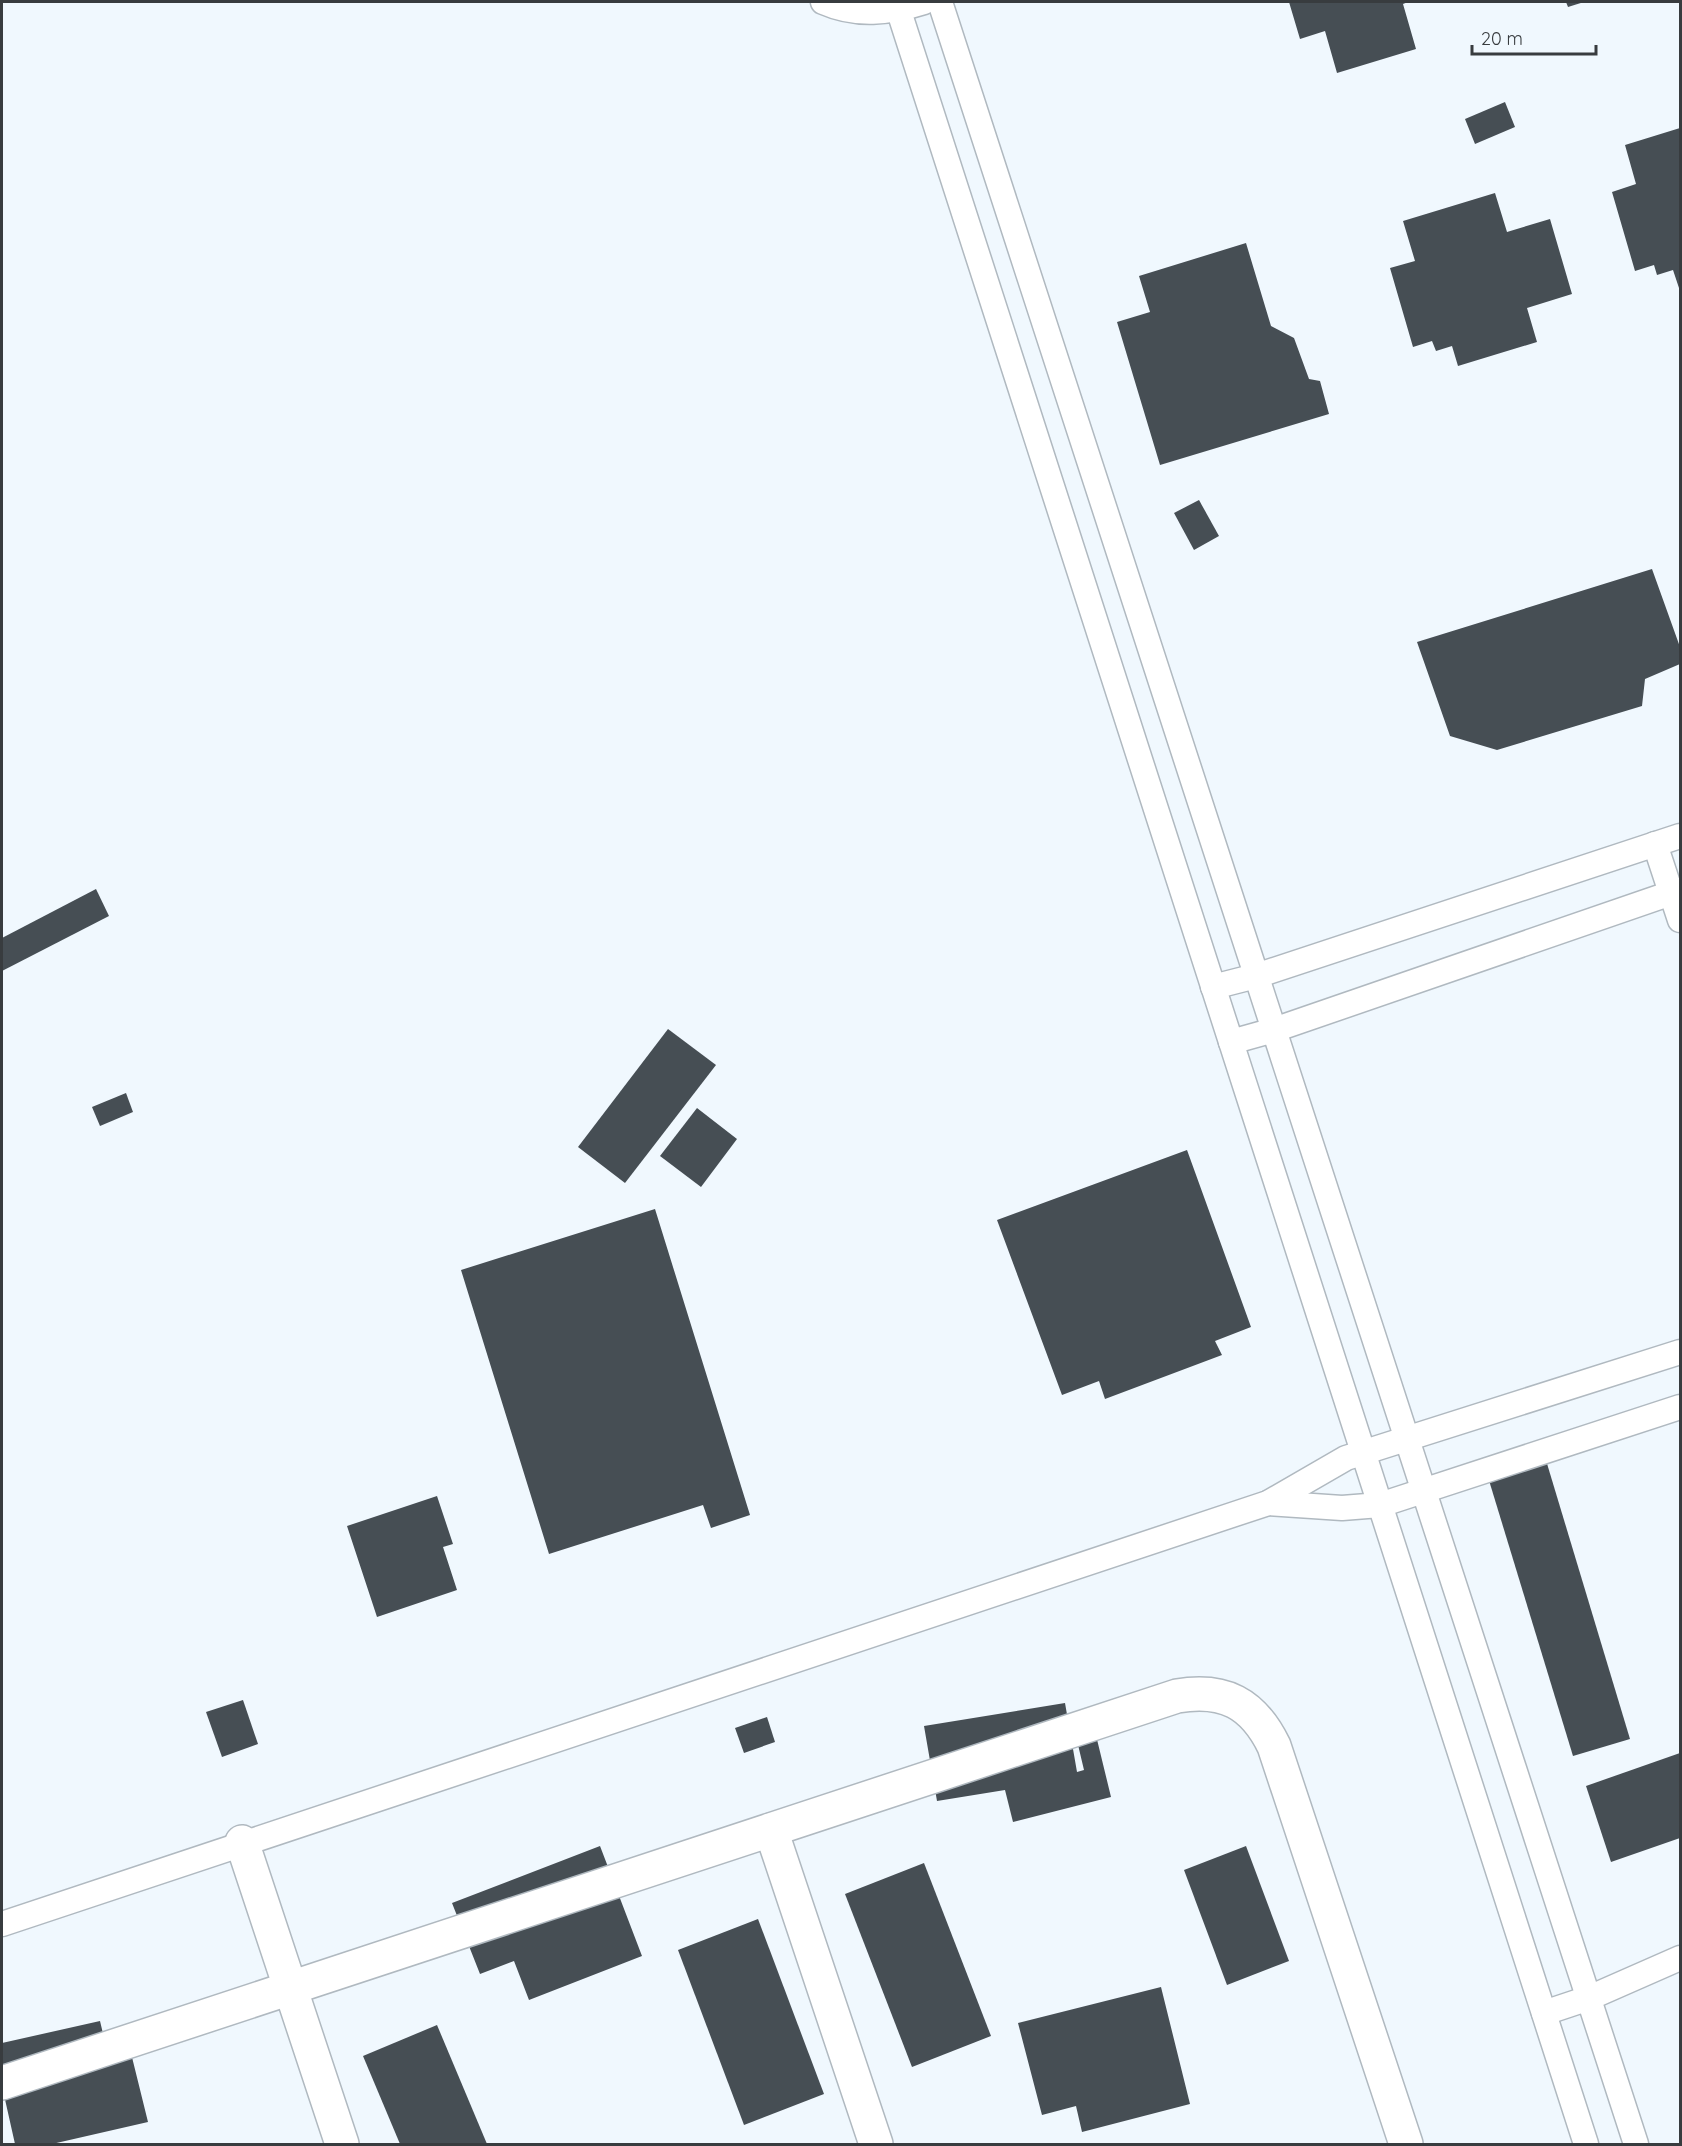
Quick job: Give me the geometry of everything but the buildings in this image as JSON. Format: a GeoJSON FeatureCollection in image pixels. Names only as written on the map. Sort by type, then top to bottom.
{"type":"FeatureCollection","features":[{"type":"Feature","properties":{"kind":"street"},"geometry":{"type":"LineString","coordinates":[[2,2083],[1177,1696],[1197,1693],[1217,1695],[1236,1701],[1266,1728],[1274,1746],[1406,2145]]}},
{"type":"Feature","properties":{"kind":"street"},"geometry":{"type":"LineString","coordinates":[[771,1830],[876,2145]]}},
{"type":"Feature","properties":{"kind":"street"},"geometry":{"type":"LineString","coordinates":[[242,1842],[342,2145]]}},
{"type":"Feature","properties":{"kind":"lane"},"geometry":{"type":"LineString","coordinates":[[822,2],[858,12],[924,2]]}},
{"type":"Feature","properties":{"kind":"lane"},"geometry":{"type":"LineString","coordinates":[[940,2],[1636,2145]]}},
{"type":"Feature","properties":{"kind":"lane"},"geometry":{"type":"LineString","coordinates":[[897,6],[1586,2145]]}},
{"type":"Feature","properties":{"kind":"lane"},"geometry":{"type":"LineString","coordinates":[[1213,987],[1256,975],[1680,836]]}},
{"type":"Feature","properties":{"kind":"lane"},"geometry":{"type":"LineString","coordinates":[[1655,844],[1676,892],[1680,920]]}},
{"type":"Feature","properties":{"kind":"lane"},"geometry":{"type":"LineString","coordinates":[[1231,1042],[1274,1030],[1676,892]]}},
{"type":"Feature","properties":{"kind":"lane"},"geometry":{"type":"LineString","coordinates":[[2,1924],[242,1842],[1268,1503],[1331,1464],[1680,1352]]}},
{"type":"Feature","properties":{"kind":"lane"},"geometry":{"type":"LineString","coordinates":[[1268,1503],[1342,1508],[1380,1505],[1680,1407]]}},
{"type":"Feature","properties":{"kind":"lane"},"geometry":{"type":"LineString","coordinates":[[1544,2013],[1589,1998],[1680,1958]]}}]}
